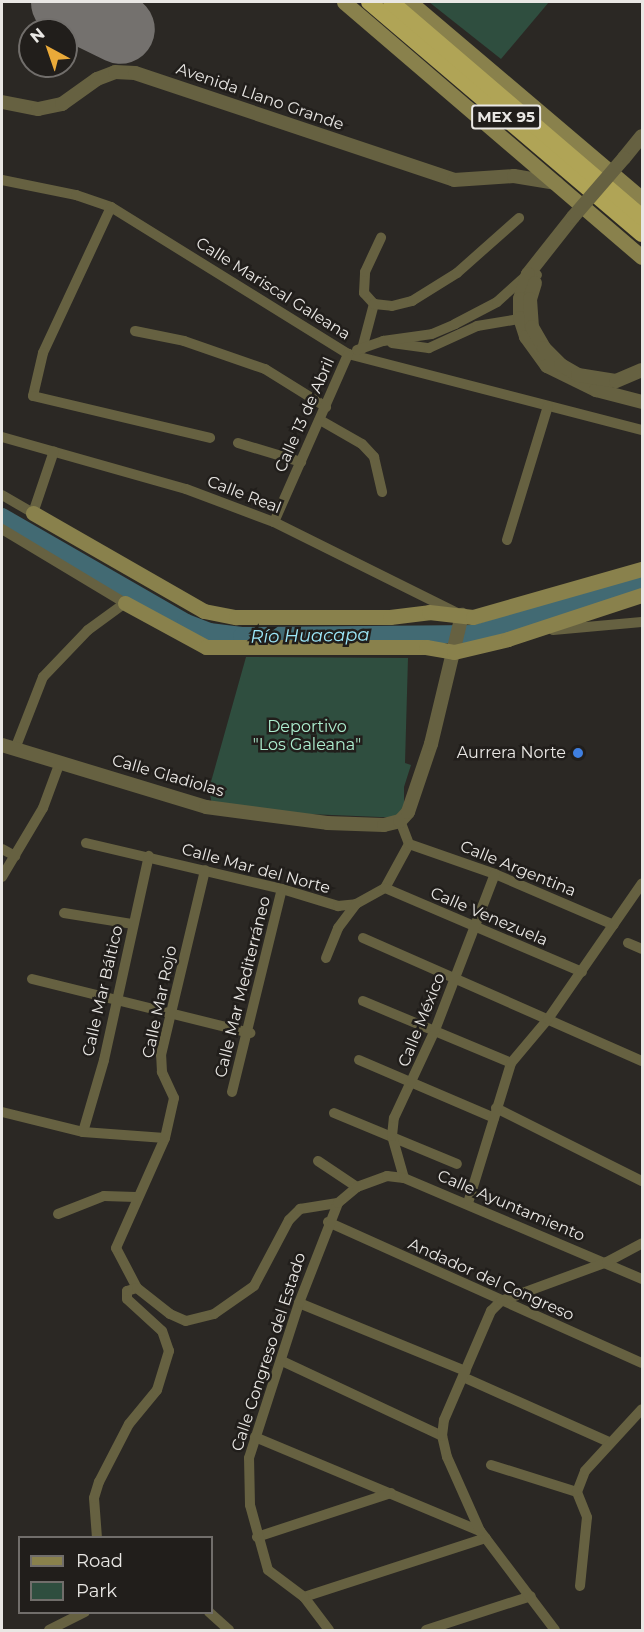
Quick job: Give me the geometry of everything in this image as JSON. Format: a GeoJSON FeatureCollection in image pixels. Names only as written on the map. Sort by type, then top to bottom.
{"type":"FeatureCollection","features":[{"type":"Feature","properties":{"kind":"highway","name":"MEX 95"},"geometry":{"type":"LineString","coordinates":[[369,2],[642,234]]}},
{"type":"Feature","properties":{"kind":"highway","name":"MEX 95"},"geometry":{"type":"LineString","coordinates":[[392,2],[642,217]]}},
{"type":"Feature","properties":{"kind":"main road"},"geometry":{"type":"LineString","coordinates":[[344,2],[642,257]]}},
{"type":"Feature","properties":{"kind":"main road"},"geometry":{"type":"LineString","coordinates":[[410,2],[642,199]]}},
{"type":"Feature","properties":{"kind":"main road"},"geometry":{"type":"LineString","coordinates":[[33,513],[204,611],[257,618],[390,617],[429,612],[461,619],[489,615],[642,570]]}},
{"type":"Feature","properties":{"kind":"main road"},"geometry":{"type":"LineString","coordinates":[[125,603],[206,647],[454,649],[508,639],[642,595]]}},
{"type":"Feature","properties":{"kind":"street","name":"Avenida Llano Grande"},"geometry":{"type":"LineString","coordinates":[[2,102],[38,109],[62,104],[97,79],[115,72],[135,73],[454,180],[514,176],[556,183]]}},
{"type":"Feature","properties":{"kind":"street"},"geometry":{"type":"LineString","coordinates":[[627,161],[642,136]]}},
{"type":"Feature","properties":{"kind":"street"},"geometry":{"type":"LineString","coordinates":[[348,354],[383,341],[432,334],[497,303],[533,274],[576,219],[627,161],[642,148]]}},
{"type":"Feature","properties":{"kind":"street"},"geometry":{"type":"LineString","coordinates":[[514,176],[525,156]]}},
{"type":"Feature","properties":{"kind":"street","name":"Calle Mariscal Galeana"},"geometry":{"type":"LineString","coordinates":[[2,180],[76,195],[111,207],[348,354],[642,430]]}},
{"type":"Feature","properties":{"kind":"street"},"geometry":{"type":"LineString","coordinates":[[111,207],[43,353],[33,396],[210,438]]}},
{"type":"Feature","properties":{"kind":"street"},"geometry":{"type":"LineString","coordinates":[[381,238],[365,272],[364,293],[374,304],[392,306],[412,301],[457,273],[519,218]]}},
{"type":"Feature","properties":{"kind":"street"},"geometry":{"type":"LineString","coordinates":[[533,274],[526,318],[534,352],[547,366],[596,390],[642,402]]}},
{"type":"Feature","properties":{"kind":"street"},"geometry":{"type":"LineString","coordinates":[[362,348],[374,304]]}},
{"type":"Feature","properties":{"kind":"street"},"geometry":{"type":"LineString","coordinates":[[383,341],[429,348],[477,326],[526,318]]}},
{"type":"Feature","properties":{"kind":"street"},"geometry":{"type":"LineString","coordinates":[[526,318],[544,348],[578,375],[616,381],[642,370]]}},
{"type":"Feature","properties":{"kind":"street"},"geometry":{"type":"LineString","coordinates":[[135,331],[184,341],[265,369],[326,407]]}},
{"type":"Feature","properties":{"kind":"street","name":"Calle 13 de Abril"},"geometry":{"type":"LineString","coordinates":[[274,522],[348,354]]}},
{"type":"Feature","properties":{"kind":"street"},"geometry":{"type":"LineString","coordinates":[[507,540],[548,406]]}},
{"type":"Feature","properties":{"kind":"street"},"geometry":{"type":"LineString","coordinates":[[320,420],[362,444],[374,457],[382,492]]}},
{"type":"Feature","properties":{"kind":"street","name":"Calle Real"},"geometry":{"type":"LineString","coordinates":[[2,437],[186,489],[274,522],[456,609],[461,619]]}},
{"type":"Feature","properties":{"kind":"street"},"geometry":{"type":"LineString","coordinates":[[238,443],[301,462]]}},
{"type":"Feature","properties":{"kind":"street"},"geometry":{"type":"LineString","coordinates":[[2,495],[33,513],[54,451]]}},
{"type":"Feature","properties":{"kind":"street"},"geometry":{"type":"LineString","coordinates":[[2,529],[125,603],[88,630],[43,677],[15,749]]}},
{"type":"Feature","properties":{"kind":"street"},"geometry":{"type":"LineString","coordinates":[[326,958],[333,937],[356,904],[385,888],[409,844],[400,821],[408,812],[431,744],[461,619]]}},
{"type":"Feature","properties":{"kind":"street"},"geometry":{"type":"LineString","coordinates":[[508,639],[550,630],[642,622]]}},
{"type":"Feature","properties":{"kind":"street","name":"Calle Gladiolas"},"geometry":{"type":"LineString","coordinates":[[2,745],[206,807],[327,823],[384,825],[400,821]]}},
{"type":"Feature","properties":{"kind":"street"},"geometry":{"type":"LineString","coordinates":[[2,877],[43,808],[60,762]]}},
{"type":"Feature","properties":{"kind":"street","name":"Calle Mar del Norte"},"geometry":{"type":"LineString","coordinates":[[86,843],[282,889],[338,906],[356,904]]}},
{"type":"Feature","properties":{"kind":"street","name":"Calle Argentina"},"geometry":{"type":"LineString","coordinates":[[409,844],[495,874],[614,925]]}},
{"type":"Feature","properties":{"kind":"street"},"geometry":{"type":"LineString","coordinates":[[2,849],[15,856]]}},
{"type":"Feature","properties":{"kind":"street","name":"Calle Mar Báltico"},"geometry":{"type":"LineString","coordinates":[[83,1132],[104,1060],[149,856]]}},
{"type":"Feature","properties":{"kind":"street","name":"Calle Mar Rojo"},"geometry":{"type":"LineString","coordinates":[[137,1288],[116,1253],[136,1197],[165,1138],[174,1098],[162,1072],[161,1055],[205,870]]}},
{"type":"Feature","properties":{"kind":"street","name":"Calle México"},"geometry":{"type":"LineString","coordinates":[[392,1136],[394,1118],[413,1083],[435,1030],[495,874]]}},
{"type":"Feature","properties":{"kind":"street"},"geometry":{"type":"LineString","coordinates":[[468,1203],[511,1063],[548,1019],[642,883]]}},
{"type":"Feature","properties":{"kind":"street","name":"Calle Venezuela"},"geometry":{"type":"LineString","coordinates":[[385,888],[582,972]]}},
{"type":"Feature","properties":{"kind":"street","name":"Calle Mar Mediterráneo"},"geometry":{"type":"LineString","coordinates":[[232,1092],[250,1033],[282,889]]}},
{"type":"Feature","properties":{"kind":"street"},"geometry":{"type":"LineString","coordinates":[[64,912],[134,924]]}},
{"type":"Feature","properties":{"kind":"street"},"geometry":{"type":"LineString","coordinates":[[363,938],[642,1061]]}},
{"type":"Feature","properties":{"kind":"street"},"geometry":{"type":"LineString","coordinates":[[628,943],[642,949]]}},
{"type":"Feature","properties":{"kind":"street"},"geometry":{"type":"LineString","coordinates":[[32,979],[250,1033]]}},
{"type":"Feature","properties":{"kind":"street"},"geometry":{"type":"LineString","coordinates":[[363,1001],[511,1063]]}},
{"type":"Feature","properties":{"kind":"street"},"geometry":{"type":"LineString","coordinates":[[359,1060],[413,1083],[495,1113],[642,1181]]}},
{"type":"Feature","properties":{"kind":"street"},"geometry":{"type":"LineString","coordinates":[[2,1112],[83,1132],[165,1138]]}},
{"type":"Feature","properties":{"kind":"street"},"geometry":{"type":"LineString","coordinates":[[334,1113],[457,1164]]}},
{"type":"Feature","properties":{"kind":"street"},"geometry":{"type":"LineString","coordinates":[[392,1136],[404,1178]]}},
{"type":"Feature","properties":{"kind":"street"},"geometry":{"type":"LineString","coordinates":[[318,1161],[357,1187]]}},
{"type":"Feature","properties":{"kind":"street","name":"Calle Congreso del Estado"},"geometry":{"type":"LineString","coordinates":[[329,1630],[304,1597],[268,1570],[257,1537],[249,1481],[249,1458],[299,1303],[328,1222],[338,1203],[357,1187],[387,1176],[404,1178]]}},
{"type":"Feature","properties":{"kind":"street","name":"Calle Ayuntamiento"},"geometry":{"type":"LineString","coordinates":[[404,1178],[468,1203],[642,1279]]}},
{"type":"Feature","properties":{"kind":"street"},"geometry":{"type":"LineString","coordinates":[[58,1214],[104,1196],[136,1197]]}},
{"type":"Feature","properties":{"kind":"street"},"geometry":{"type":"LineString","coordinates":[[97,1536],[94,1498],[99,1482],[129,1424],[157,1390],[169,1351],[162,1331],[127,1299],[127,1291],[137,1288],[170,1314],[186,1321],[214,1314],[254,1286],[289,1220],[300,1209],[338,1203]]}},
{"type":"Feature","properties":{"kind":"street","name":"Andador del Congreso"},"geometry":{"type":"LineString","coordinates":[[328,1222],[642,1363]]}},
{"type":"Feature","properties":{"kind":"street"},"geometry":{"type":"LineString","coordinates":[[555,1630],[483,1534],[442,1436],[444,1420],[491,1311],[501,1301],[607,1262],[642,1243]]}},
{"type":"Feature","properties":{"kind":"street"},"geometry":{"type":"LineString","coordinates":[[299,1303],[464,1374],[609,1442]]}},
{"type":"Feature","properties":{"kind":"street"},"geometry":{"type":"LineString","coordinates":[[282,1361],[442,1436]]}},
{"type":"Feature","properties":{"kind":"street"},"geometry":{"type":"LineString","coordinates":[[580,1586],[587,1517],[577,1492],[585,1471],[609,1442],[642,1409]]}},
{"type":"Feature","properties":{"kind":"street"},"geometry":{"type":"LineString","coordinates":[[255,1437],[483,1534]]}},
{"type":"Feature","properties":{"kind":"street"},"geometry":{"type":"LineString","coordinates":[[490,1465],[577,1492]]}},
{"type":"Feature","properties":{"kind":"street"},"geometry":{"type":"LineString","coordinates":[[257,1537],[391,1493]]}},
{"type":"Feature","properties":{"kind":"street"},"geometry":{"type":"LineString","coordinates":[[304,1597],[483,1534]]}},
{"type":"Feature","properties":{"kind":"street"},"geometry":{"type":"LineString","coordinates":[[426,1630],[531,1596]]}},
{"type":"Feature","properties":{"kind":"street"},"geometry":{"type":"LineString","coordinates":[[48,1630],[81,1614]]}},
{"type":"Feature","properties":{"kind":"street"},"geometry":{"type":"LineString","coordinates":[[211,1614],[229,1630]]}},
{"type":"Feature","properties":{"kind":"green space"},"geometry":{"type":"Polygon","coordinates":[[[429,2],[549,2],[501,59],[429,2]]]}},
{"type":"Feature","properties":{"kind":"green space","name":"Deportivo \"Los Galeana\""},"geometry":{"type":"Polygon","coordinates":[[[246,657],[408,658],[405,763],[411,765],[404,787],[404,818],[213,810],[209,789],[246,657]]]}},
{"type":"Feature","properties":{"kind":"waterway","name":"Río Huacapa"},"geometry":{"type":"LineString","coordinates":[[2,517],[186,623],[209,632],[242,636],[474,634],[642,584]]}},
{"type":"Feature","properties":{"kind":"runway"},"geometry":{"type":"LineString","coordinates":[[65,2],[120,29]]}},
{"type":"Feature","properties":{"kind":"place","name":"Aurrera Norte"},"geometry":{"type":"Point","coordinates":[578,753]}}]}
